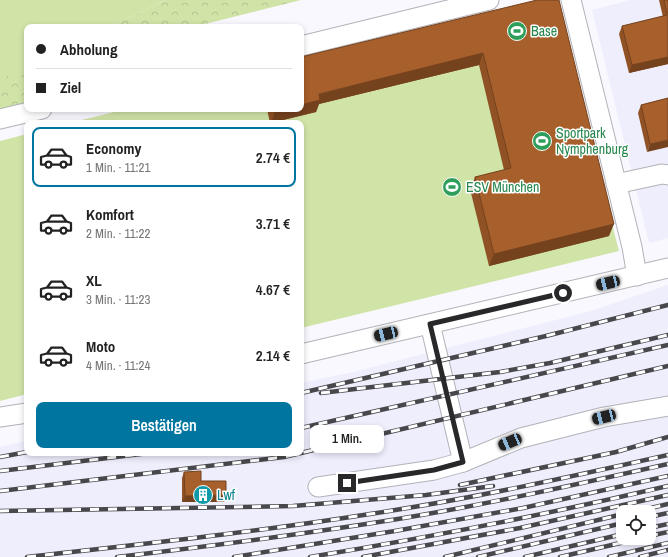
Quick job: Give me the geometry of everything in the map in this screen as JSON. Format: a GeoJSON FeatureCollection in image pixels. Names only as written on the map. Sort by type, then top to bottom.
{"type":"FeatureCollection","features":[{"type":"Feature","properties":{"kind":"street"},"geometry":{"type":"LineString","coordinates":[[304,45],[489,0]]}},
{"type":"Feature","properties":{"kind":"street"},"geometry":{"type":"LineString","coordinates":[[571,0],[637,276]]}},
{"type":"Feature","properties":{"kind":"street"},"geometry":{"type":"LineString","coordinates":[[0,119],[29,112]]}},
{"type":"Feature","properties":{"kind":"street"},"geometry":{"type":"LineString","coordinates":[[616,184],[662,174],[668,175]]}},
{"type":"Feature","properties":{"kind":"street"},"geometry":{"type":"LineString","coordinates":[[304,353],[668,268]]}},
{"type":"Feature","properties":{"kind":"street"},"geometry":{"type":"LineString","coordinates":[[430,324],[463,462]]}},
{"type":"Feature","properties":{"kind":"street"},"geometry":{"type":"LineString","coordinates":[[318,487],[434,470],[463,462],[521,438],[604,417],[668,406]]}},
{"type":"Feature","properties":{"kind":"street"},"geometry":{"type":"LineString","coordinates":[[0,417],[24,413]]}},
{"type":"Feature","properties":{"kind":"shaded area"},"geometry":{"type":"Polygon","coordinates":[[[631,0],[668,0],[668,238],[649,243],[592,10],[631,0]]]}},
{"type":"Feature","properties":{"kind":"shaded area"},"geometry":{"type":"Polygon","coordinates":[[[668,285],[668,557],[0,557],[0,447],[24,442],[24,456],[304,456],[304,382],[353,372],[591,311],[668,285]]]}},
{"type":"Feature","properties":{"kind":"green space"},"geometry":{"type":"Polygon","coordinates":[[[0,0],[166,0],[115,24],[24,24],[24,67],[0,79],[0,0]]]}},
{"type":"Feature","properties":{"kind":"green space"},"geometry":{"type":"Polygon","coordinates":[[[166,0],[301,0],[205,24],[115,24],[166,0]]]}},
{"type":"Feature","properties":{"kind":"green space","name":"ESV München"},"geometry":{"type":"Polygon","coordinates":[[[554,2],[619,251],[304,327],[304,120],[82,120],[114,112],[304,112],[304,108],[554,2]]]}},
{"type":"Feature","properties":{"kind":"green space"},"geometry":{"type":"Polygon","coordinates":[[[24,67],[24,107],[0,113],[0,78],[24,67]]]}},
{"type":"Feature","properties":{"kind":"green space"},"geometry":{"type":"Polygon","coordinates":[[[24,135],[24,395],[0,401],[0,141],[24,135]]]}},
{"type":"Feature","properties":{"kind":"building","name":"Sportpark Nymphenburg"},"geometry":{"type":"Polygon","coordinates":[[[537,0],[559,0],[614,224],[494,254],[475,177],[511,168],[483,53],[319,94],[320,100],[304,104],[304,56],[537,0]]]}},
{"type":"Feature","properties":{"kind":"building"},"geometry":{"type":"Polygon","coordinates":[[[664,0],[668,0],[668,57],[632,65],[622,26],[667,15],[664,0]]]}},
{"type":"Feature","properties":{"kind":"building"},"geometry":{"type":"Polygon","coordinates":[[[668,98],[668,140],[650,144],[641,105],[668,98]]]}},
{"type":"Feature","properties":{"kind":"building"},"geometry":{"type":"Polygon","coordinates":[[[201,471],[201,481],[226,481],[226,495],[185,496],[184,472],[201,471]]]}},
{"type":"Feature","properties":{"kind":"railway"},"geometry":{"type":"LineString","coordinates":[[304,392],[546,336],[668,305]]}},
{"type":"Feature","properties":{"kind":"railway"},"geometry":{"type":"LineString","coordinates":[[321,393],[500,372],[550,363],[668,335]]}},
{"type":"Feature","properties":{"kind":"railway"},"geometry":{"type":"LineString","coordinates":[[304,427],[668,345]]}},
{"type":"Feature","properties":{"kind":"railway"},"geometry":{"type":"LineString","coordinates":[[304,452],[668,366]]}},
{"type":"Feature","properties":{"kind":"railway"},"geometry":{"type":"LineString","coordinates":[[460,485],[616,452],[668,437]]}},
{"type":"Feature","properties":{"kind":"railway"},"geometry":{"type":"LineString","coordinates":[[0,457],[24,453]]}},
{"type":"Feature","properties":{"kind":"railway"},"geometry":{"type":"LineString","coordinates":[[27,557],[242,532],[445,502],[668,455]]}},
{"type":"Feature","properties":{"kind":"railway"},"geometry":{"type":"LineString","coordinates":[[0,471],[124,456]]}},
{"type":"Feature","properties":{"kind":"railway"},"geometry":{"type":"LineString","coordinates":[[0,491],[288,456]]}},
{"type":"Feature","properties":{"kind":"railway"},"geometry":{"type":"LineString","coordinates":[[117,557],[258,540],[398,519],[500,500],[668,464]]}},
{"type":"Feature","properties":{"kind":"railway"},"geometry":{"type":"LineString","coordinates":[[234,557],[395,531],[523,508],[668,476]]}},
{"type":"Feature","properties":{"kind":"railway"},"geometry":{"type":"LineString","coordinates":[[0,511],[293,506],[426,495],[493,486]]}},
{"type":"Feature","properties":{"kind":"railway"},"geometry":{"type":"LineString","coordinates":[[310,557],[490,524],[668,486]]}},
{"type":"Feature","properties":{"kind":"railway"},"geometry":{"type":"LineString","coordinates":[[363,557],[520,528],[668,495]]}},
{"type":"Feature","properties":{"kind":"railway"},"geometry":{"type":"LineString","coordinates":[[656,507],[668,504]]}},
{"type":"Feature","properties":{"kind":"railway"},"geometry":{"type":"LineString","coordinates":[[656,516],[668,513]]}},
{"type":"Feature","properties":{"kind":"railway"},"geometry":{"type":"LineString","coordinates":[[445,557],[616,516]]}},
{"type":"Feature","properties":{"kind":"railway"},"geometry":{"type":"LineString","coordinates":[[656,527],[668,524]]}},
{"type":"Feature","properties":{"kind":"railway"},"geometry":{"type":"LineString","coordinates":[[478,557],[616,525]]}},
{"type":"Feature","properties":{"kind":"railway"},"geometry":{"type":"LineString","coordinates":[[656,535],[668,532]]}},
{"type":"Feature","properties":{"kind":"railway"},"geometry":{"type":"LineString","coordinates":[[525,557],[616,536]]}},
{"type":"Feature","properties":{"kind":"railway"},"geometry":{"type":"LineString","coordinates":[[609,557],[668,543]]}},
{"type":"Feature","properties":{"kind":"railway"},"geometry":{"type":"LineString","coordinates":[[560,557],[616,544]]}},
{"type":"Feature","properties":{"kind":"railway"},"geometry":{"type":"LineString","coordinates":[[640,557],[668,550]]}},
{"type":"Feature","properties":{"kind":"place","name":"Base"},"geometry":{"type":"Point","coordinates":[517,31]}},
{"type":"Feature","properties":{"kind":"place","name":"Sportpark Nymphenburg"},"geometry":{"type":"Point","coordinates":[542,141]}},
{"type":"Feature","properties":{"kind":"place","name":"ESV München"},"geometry":{"type":"Point","coordinates":[452,187]}},
{"type":"Feature","properties":{"kind":"place","name":"Lwf"},"geometry":{"type":"Point","coordinates":[203,495]}},
{"type":"Feature","properties":{"kind":"route"},"geometry":{"type":"LineString","coordinates":[[347,483],[434,470],[463,462],[430,324],[563,293]]}}]}
